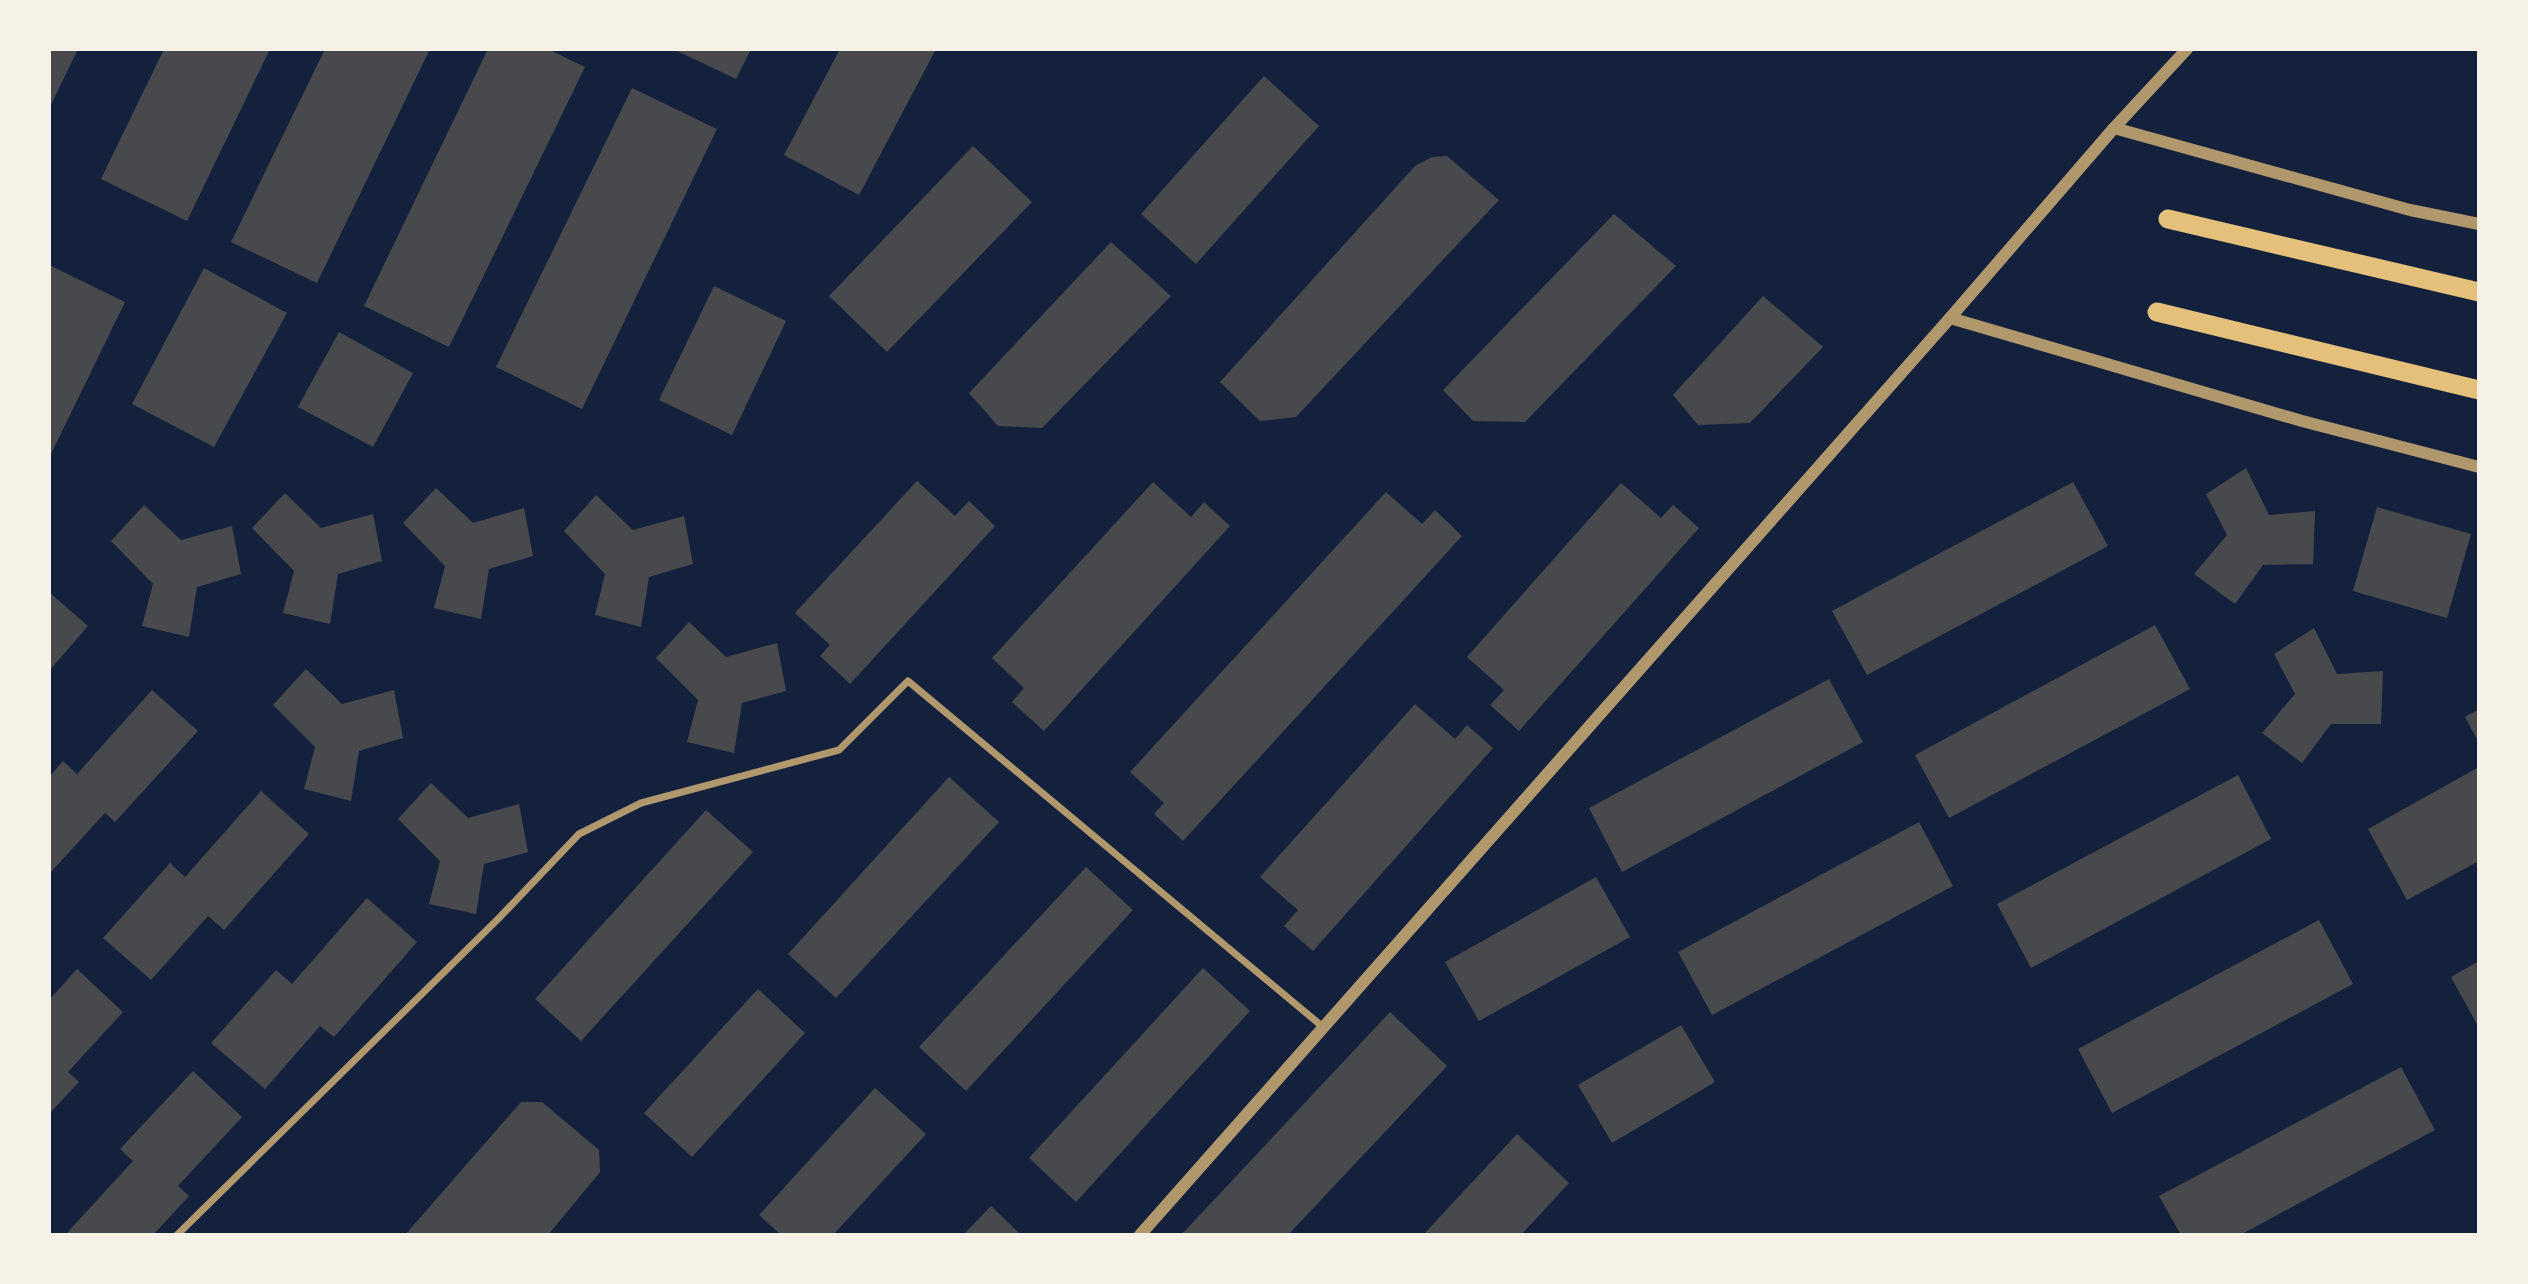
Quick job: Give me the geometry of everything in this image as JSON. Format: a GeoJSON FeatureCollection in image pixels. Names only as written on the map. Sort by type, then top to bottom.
{"type":"FeatureCollection","features":[{"type":"Feature","properties":{"kind":"highway"},"geometry":{"type":"LineString","coordinates":[[2168,219],[2479,292]]}},
{"type":"Feature","properties":{"kind":"highway"},"geometry":{"type":"LineString","coordinates":[[2157,312],[2479,390]]}},
{"type":"Feature","properties":{"kind":"street"},"geometry":{"type":"LineString","coordinates":[[1140,1235],[1950,318],[2114,128],[2187,49]]}},
{"type":"Feature","properties":{"kind":"street"},"geometry":{"type":"LineString","coordinates":[[2114,128],[2410,210],[2479,224]]}},
{"type":"Feature","properties":{"kind":"street"},"geometry":{"type":"LineString","coordinates":[[1950,318],[2302,421],[2479,467]]}},
{"type":"Feature","properties":{"kind":"street"},"geometry":{"type":"LineString","coordinates":[[177,1235],[499,918],[579,834],[641,803],[839,750],[908,681],[1323,1027]]}},
{"type":"Feature","properties":{"kind":"building"},"geometry":{"type":"Polygon","coordinates":[[[49,49],[78,49],[49,109],[49,49]]]}},
{"type":"Feature","properties":{"kind":"building"},"geometry":{"type":"Polygon","coordinates":[[[164,49],[270,49],[187,221],[101,179],[164,49]]]}},
{"type":"Feature","properties":{"kind":"building"},"geometry":{"type":"Polygon","coordinates":[[[325,49],[430,49],[317,283],[231,242],[325,49]]]}},
{"type":"Feature","properties":{"kind":"building"},"geometry":{"type":"Polygon","coordinates":[[[488,49],[548,49],[585,67],[449,347],[364,306],[488,49]]]}},
{"type":"Feature","properties":{"kind":"building"},"geometry":{"type":"Polygon","coordinates":[[[673,49],[751,49],[736,79],[673,49]]]}},
{"type":"Feature","properties":{"kind":"building"},"geometry":{"type":"Polygon","coordinates":[[[840,49],[936,49],[859,195],[784,155],[840,49]]]}},
{"type":"Feature","properties":{"kind":"building"},"geometry":{"type":"Polygon","coordinates":[[[1264,76],[1319,126],[1196,264],[1141,214],[1264,76]]]}},
{"type":"Feature","properties":{"kind":"building"},"geometry":{"type":"Polygon","coordinates":[[[632,88],[717,129],[582,409],[496,367],[632,88]]]}},
{"type":"Feature","properties":{"kind":"building"},"geometry":{"type":"Polygon","coordinates":[[[973,146],[1032,202],[887,352],[829,296],[973,146]]]}},
{"type":"Feature","properties":{"kind":"building"},"geometry":{"type":"Polygon","coordinates":[[[1447,156],[1499,200],[1296,417],[1260,421],[1220,382],[1415,166],[1432,157],[1447,156]]]}},
{"type":"Feature","properties":{"kind":"building"},"geometry":{"type":"Polygon","coordinates":[[[1614,214],[1676,266],[1525,422],[1473,421],[1443,390],[1614,214]]]}},
{"type":"Feature","properties":{"kind":"building"},"geometry":{"type":"Polygon","coordinates":[[[1111,242],[1171,296],[1042,428],[998,426],[969,393],[1111,242]]]}},
{"type":"Feature","properties":{"kind":"building"},"geometry":{"type":"Polygon","coordinates":[[[49,265],[125,302],[49,458],[49,265]]]}},
{"type":"Feature","properties":{"kind":"building"},"geometry":{"type":"Polygon","coordinates":[[[204,268],[287,313],[214,447],[132,404],[204,268]]]}},
{"type":"Feature","properties":{"kind":"building"},"geometry":{"type":"Polygon","coordinates":[[[714,286],[786,321],[732,435],[659,400],[714,286]]]}},
{"type":"Feature","properties":{"kind":"building"},"geometry":{"type":"Polygon","coordinates":[[[1763,296],[1823,347],[1750,423],[1698,425],[1673,395],[1763,296]]]}},
{"type":"Feature","properties":{"kind":"building"},"geometry":{"type":"Polygon","coordinates":[[[339,332],[413,373],[373,447],[298,407],[339,332]]]}},
{"type":"Feature","properties":{"kind":"building"},"geometry":{"type":"Polygon","coordinates":[[[2246,468],[2269,515],[2315,511],[2313,564],[2263,565],[2235,604],[2194,574],[2227,535],[2206,494],[2246,468]]]}},
{"type":"Feature","properties":{"kind":"building"},"geometry":{"type":"Polygon","coordinates":[[[917,481],[955,516],[969,501],[995,526],[850,684],[820,656],[830,645],[795,613],[917,481]]]}},
{"type":"Feature","properties":{"kind":"building"},"geometry":{"type":"Polygon","coordinates":[[[1153,482],[1191,517],[1204,502],[1230,526],[1044,731],[1012,702],[1024,688],[992,658],[1153,482]]]}},
{"type":"Feature","properties":{"kind":"building"},"geometry":{"type":"Polygon","coordinates":[[[2073,482],[2108,546],[1867,675],[1832,611],[2073,482]]]}},
{"type":"Feature","properties":{"kind":"building"},"geometry":{"type":"Polygon","coordinates":[[[1621,483],[1661,518],[1673,505],[1699,528],[1519,731],[1490,705],[1504,690],[1467,657],[1621,483]]]}},
{"type":"Feature","properties":{"kind":"building"},"geometry":{"type":"Polygon","coordinates":[[[436,488],[473,523],[524,508],[533,556],[489,569],[481,619],[434,608],[445,566],[403,523],[436,488]]]}},
{"type":"Feature","properties":{"kind":"building"},"geometry":{"type":"Polygon","coordinates":[[[1386,492],[1422,524],[1435,510],[1462,536],[1183,841],[1154,814],[1164,803],[1130,772],[1386,492]]]}},
{"type":"Feature","properties":{"kind":"building"},"geometry":{"type":"Polygon","coordinates":[[[285,493],[321,528],[373,514],[382,561],[338,574],[330,624],[283,613],[294,571],[252,528],[285,493]]]}},
{"type":"Feature","properties":{"kind":"building"},"geometry":{"type":"Polygon","coordinates":[[[596,495],[633,530],[684,516],[693,564],[649,577],[641,627],[595,615],[605,574],[564,531],[596,495]]]}},
{"type":"Feature","properties":{"kind":"building"},"geometry":{"type":"Polygon","coordinates":[[[144,505],[181,540],[232,526],[241,574],[197,587],[189,637],[142,626],[153,584],[111,541],[144,505]]]}},
{"type":"Feature","properties":{"kind":"building"},"geometry":{"type":"Polygon","coordinates":[[[2377,507],[2471,534],[2447,618],[2353,591],[2377,507]]]}},
{"type":"Feature","properties":{"kind":"building"},"geometry":{"type":"Polygon","coordinates":[[[49,592],[88,626],[49,671],[49,592]]]}},
{"type":"Feature","properties":{"kind":"building"},"geometry":{"type":"Polygon","coordinates":[[[689,622],[726,657],[777,643],[786,691],[742,703],[734,753],[687,742],[698,700],[656,658],[689,622]]]}},
{"type":"Feature","properties":{"kind":"building"},"geometry":{"type":"Polygon","coordinates":[[[2155,625],[2190,689],[1949,818],[1915,755],[2155,625]]]}},
{"type":"Feature","properties":{"kind":"building"},"geometry":{"type":"Polygon","coordinates":[[[2314,628],[2337,674],[2383,671],[2381,724],[2331,724],[2302,763],[2262,733],[2295,694],[2274,654],[2314,628]]]}},
{"type":"Feature","properties":{"kind":"building"},"geometry":{"type":"Polygon","coordinates":[[[306,669],[342,704],[394,690],[403,738],[359,751],[351,801],[304,789],[315,747],[273,705],[306,669]]]}},
{"type":"Feature","properties":{"kind":"building"},"geometry":{"type":"Polygon","coordinates":[[[1829,679],[1863,742],[1622,872],[1589,808],[1829,679]]]}},
{"type":"Feature","properties":{"kind":"building"},"geometry":{"type":"Polygon","coordinates":[[[152,690],[198,731],[115,822],[105,813],[49,874],[49,777],[63,761],[77,774],[152,690]]]}},
{"type":"Feature","properties":{"kind":"building"},"geometry":{"type":"Polygon","coordinates":[[[1415,704],[1455,739],[1467,725],[1493,748],[1313,951],[1284,926],[1298,910],[1260,877],[1415,704]]]}},
{"type":"Feature","properties":{"kind":"building"},"geometry":{"type":"Polygon","coordinates":[[[2479,709],[2479,743],[2465,717],[2479,709]]]}},
{"type":"Feature","properties":{"kind":"building"},"geometry":{"type":"Polygon","coordinates":[[[2479,767],[2479,861],[2407,900],[2368,829],[2479,767]]]}},
{"type":"Feature","properties":{"kind":"building"},"geometry":{"type":"Polygon","coordinates":[[[2238,775],[2271,839],[2031,968],[1997,904],[2238,775]]]}},
{"type":"Feature","properties":{"kind":"building"},"geometry":{"type":"Polygon","coordinates":[[[949,777],[999,822],[836,998],[788,954],[949,777]]]}},
{"type":"Feature","properties":{"kind":"building"},"geometry":{"type":"Polygon","coordinates":[[[431,783],[468,818],[519,804],[528,852],[484,864],[476,914],[429,904],[440,861],[398,819],[431,783]]]}},
{"type":"Feature","properties":{"kind":"building"},"geometry":{"type":"Polygon","coordinates":[[[261,791],[309,834],[224,930],[208,916],[151,980],[103,938],[170,863],[185,877],[261,791]]]}},
{"type":"Feature","properties":{"kind":"building"},"geometry":{"type":"Polygon","coordinates":[[[706,810],[753,852],[581,1041],[535,999],[706,810]]]}},
{"type":"Feature","properties":{"kind":"building"},"geometry":{"type":"Polygon","coordinates":[[[1919,822],[1953,886],[1712,1015],[1678,952],[1919,822]]]}},
{"type":"Feature","properties":{"kind":"building"},"geometry":{"type":"Polygon","coordinates":[[[1086,867],[1133,910],[966,1091],[919,1047],[1086,867]]]}},
{"type":"Feature","properties":{"kind":"building"},"geometry":{"type":"Polygon","coordinates":[[[1596,877],[1630,937],[1479,1021],[1445,962],[1596,877]]]}},
{"type":"Feature","properties":{"kind":"building"},"geometry":{"type":"Polygon","coordinates":[[[367,898],[417,942],[334,1037],[320,1026],[265,1089],[211,1043],[276,970],[292,984],[367,898]]]}},
{"type":"Feature","properties":{"kind":"building"},"geometry":{"type":"Polygon","coordinates":[[[2319,920],[2353,984],[2112,1113],[2078,1049],[2319,920]]]}},
{"type":"Feature","properties":{"kind":"building"},"geometry":{"type":"Polygon","coordinates":[[[2479,961],[2479,1028],[2451,977],[2479,961]]]}},
{"type":"Feature","properties":{"kind":"building"},"geometry":{"type":"Polygon","coordinates":[[[1203,968],[1250,1011],[1076,1202],[1029,1158],[1203,968]]]}},
{"type":"Feature","properties":{"kind":"building"},"geometry":{"type":"Polygon","coordinates":[[[77,969],[123,1012],[68,1072],[79,1082],[49,1114],[49,1000],[77,969]]]}},
{"type":"Feature","properties":{"kind":"building"},"geometry":{"type":"Polygon","coordinates":[[[758,989],[805,1033],[692,1157],[644,1113],[758,989]]]}},
{"type":"Feature","properties":{"kind":"building"},"geometry":{"type":"Polygon","coordinates":[[[1390,1012],[1447,1066],[1288,1235],[1181,1235],[1390,1012]]]}},
{"type":"Feature","properties":{"kind":"building"},"geometry":{"type":"Polygon","coordinates":[[[1681,1025],[1715,1082],[1612,1143],[1578,1085],[1681,1025]]]}},
{"type":"Feature","properties":{"kind":"building"},"geometry":{"type":"Polygon","coordinates":[[[2401,1067],[2435,1130],[2240,1235],[2181,1235],[2159,1196],[2401,1067]]]}},
{"type":"Feature","properties":{"kind":"building"},"geometry":{"type":"Polygon","coordinates":[[[193,1071],[242,1117],[178,1186],[189,1196],[153,1235],[65,1235],[133,1161],[120,1149],[193,1071]]]}},
{"type":"Feature","properties":{"kind":"building"},"geometry":{"type":"Polygon","coordinates":[[[875,1088],[926,1134],[833,1235],[781,1235],[759,1215],[875,1088]]]}},
{"type":"Feature","properties":{"kind":"building"},"geometry":{"type":"Polygon","coordinates":[[[521,1102],[542,1102],[599,1150],[600,1172],[548,1235],[405,1235],[521,1102]]]}},
{"type":"Feature","properties":{"kind":"building"},"geometry":{"type":"Polygon","coordinates":[[[1517,1134],[1569,1183],[1521,1235],[1423,1235],[1517,1134]]]}},
{"type":"Feature","properties":{"kind":"building"},"geometry":{"type":"Polygon","coordinates":[[[991,1206],[1021,1235],[963,1235],[991,1206]]]}}]}
